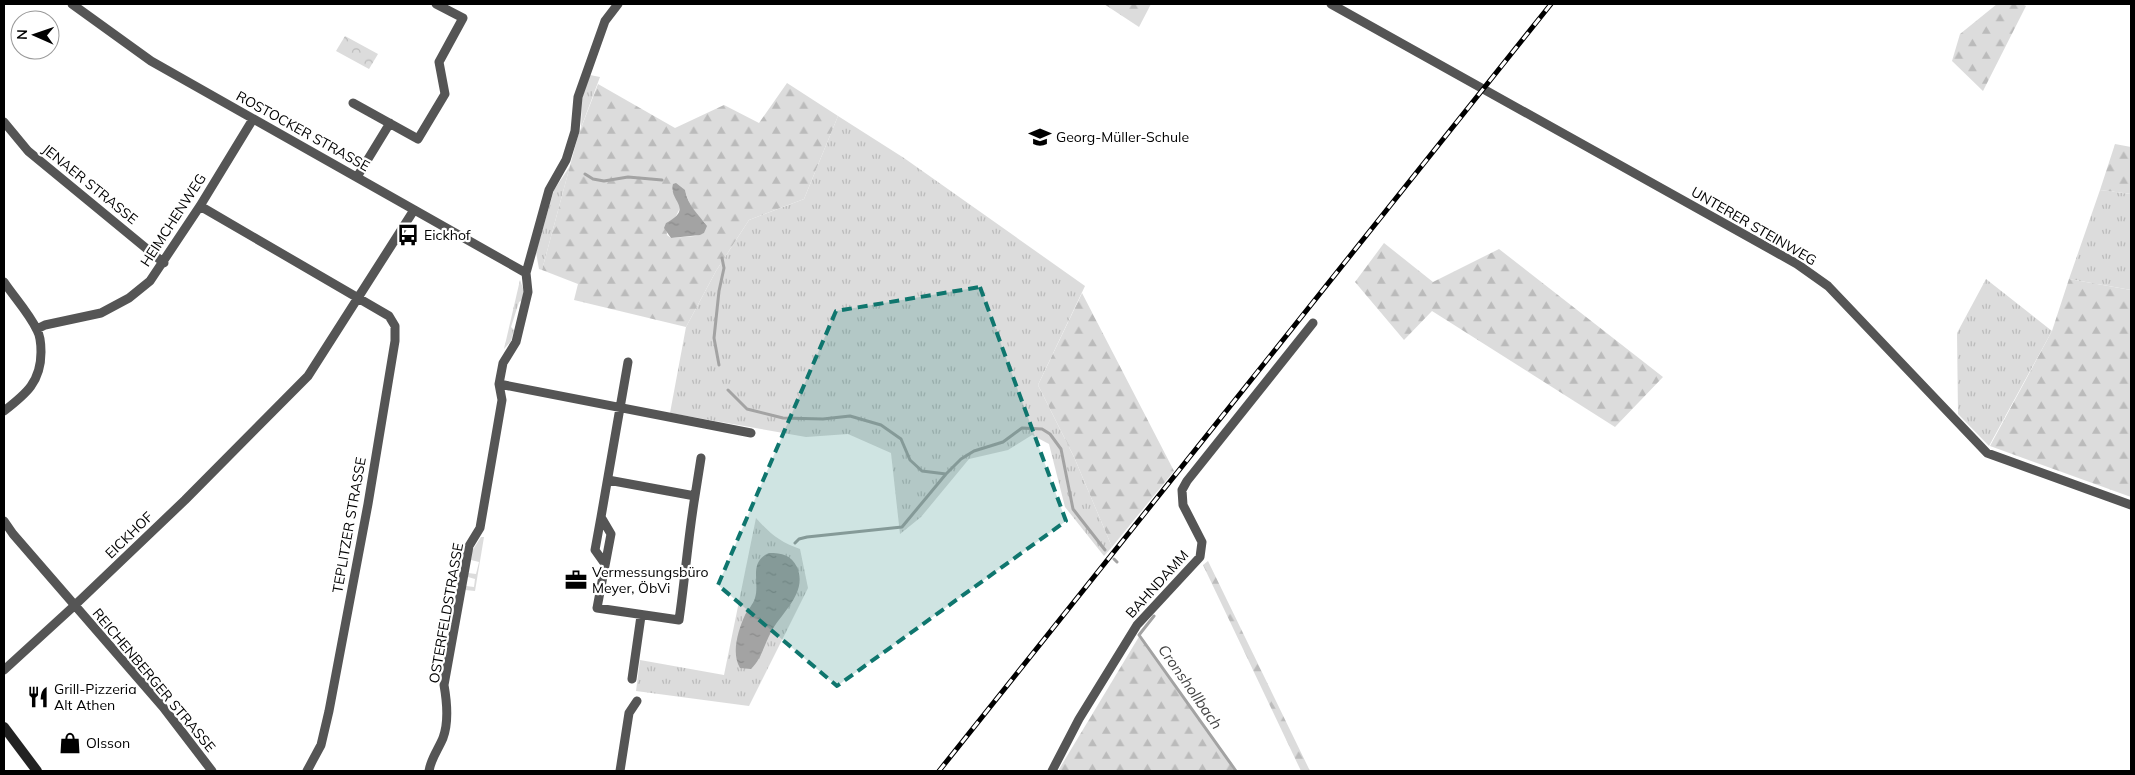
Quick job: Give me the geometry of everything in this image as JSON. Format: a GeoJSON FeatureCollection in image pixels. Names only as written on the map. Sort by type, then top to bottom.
{"type":"FeatureCollection","features":[{"type":"Feature","properties":{"kind":"main road"},"geometry":{"type":"LineString","coordinates":[[4,727],[37,771]]}},
{"type":"Feature","properties":{"kind":"street","name":"ROSTOCKER STRASSE"},"geometry":{"type":"LineString","coordinates":[[72,4],[151,61],[526,273]]}},
{"type":"Feature","properties":{"kind":"street"},"geometry":{"type":"LineString","coordinates":[[353,103],[418,139],[445,94],[439,62],[463,18],[436,4]]}},
{"type":"Feature","properties":{"kind":"street","name":"OSTERFELDSTRASSE"},"geometry":{"type":"LineString","coordinates":[[429,771],[430,762],[444,736],[448,705],[444,685],[469,546],[480,528],[502,400],[499,384],[503,363],[516,342],[528,292],[526,273],[549,190],[566,160],[576,131],[578,97],[605,21],[618,4]]}},
{"type":"Feature","properties":{"kind":"street","name":"UNTERER STEINWEG"},"geometry":{"type":"LineString","coordinates":[[1331,4],[1797,264],[1828,286],[1987,453],[2131,505]]}},
{"type":"Feature","properties":{"kind":"street","name":"HEIMCHENWEG"},"geometry":{"type":"LineString","coordinates":[[37,329],[45,325],[101,312],[130,298],[150,281],[164,263],[253,118]]}},
{"type":"Feature","properties":{"kind":"street","name":"JENAER STRASSE"},"geometry":{"type":"LineString","coordinates":[[4,122],[28,152],[164,263]]}},
{"type":"Feature","properties":{"kind":"street"},"geometry":{"type":"LineString","coordinates":[[357,177],[390,122]]}},
{"type":"Feature","properties":{"kind":"street"},"geometry":{"type":"LineString","coordinates":[[200,206],[359,297]]}},
{"type":"Feature","properties":{"kind":"street","name":"EICKHOF"},"geometry":{"type":"LineString","coordinates":[[4,670],[74,606],[250,436],[308,376],[414,210]]}},
{"type":"Feature","properties":{"kind":"street"},"geometry":{"type":"LineString","coordinates":[[4,282],[37,329],[41,341],[41,362],[36,381],[19,399],[4,411]]}},
{"type":"Feature","properties":{"kind":"street","name":"TEPLITZER STRASSE"},"geometry":{"type":"LineString","coordinates":[[307,771],[321,745],[329,711],[368,504],[394,341],[395,326],[389,316],[359,297]]}},
{"type":"Feature","properties":{"kind":"street","name":"BAHNDAMM"},"geometry":{"type":"LineString","coordinates":[[1052,771],[1079,719],[1137,625],[1200,558],[1202,542],[1183,505],[1182,490],[1187,481],[1312,323]]}},
{"type":"Feature","properties":{"kind":"street"},"geometry":{"type":"LineString","coordinates":[[628,362],[601,517],[611,534],[597,608],[678,620],[686,574],[687,545],[701,458]]}},
{"type":"Feature","properties":{"kind":"street"},"geometry":{"type":"LineString","coordinates":[[499,384],[751,433]]}},
{"type":"Feature","properties":{"kind":"street"},"geometry":{"type":"LineString","coordinates":[[608,480],[695,496]]}},
{"type":"Feature","properties":{"kind":"street","name":"REICHENBERGER STRASSE"},"geometry":{"type":"LineString","coordinates":[[4,520],[13,534],[74,606],[163,707],[212,771]]}},
{"type":"Feature","properties":{"kind":"street"},"geometry":{"type":"LineString","coordinates":[[632,679],[641,616]]}},
{"type":"Feature","properties":{"kind":"street"},"geometry":{"type":"LineString","coordinates":[[620,771],[629,713],[637,701]]}},
{"type":"Feature","properties":{"kind":"highlighted area"},"geometry":{"type":"Polygon","coordinates":[[[980,287],[1066,521],[837,686],[718,585],[836,311],[980,287]]]}},
{"type":"Feature","properties":{"kind":"green space"},"geometry":{"type":"Polygon","coordinates":[[[1104,4],[1151,4],[1139,27],[1104,4]]]}},
{"type":"Feature","properties":{"kind":"green space"},"geometry":{"type":"Polygon","coordinates":[[[1997,4],[2022,4],[2026,6],[1983,91],[1952,61],[1960,34],[1997,4]]]}},
{"type":"Feature","properties":{"kind":"green space"},"geometry":{"type":"Polygon","coordinates":[[[345,36],[378,54],[369,69],[336,51],[345,36]]]}},
{"type":"Feature","properties":{"kind":"green space"},"geometry":{"type":"Polygon","coordinates":[[[590,75],[600,77],[581,128],[582,98],[590,75]]]}},
{"type":"Feature","properties":{"kind":"green space"},"geometry":{"type":"Polygon","coordinates":[[[787,83],[838,116],[804,199],[749,220],[716,271],[686,327],[574,300],[578,284],[542,270],[578,136],[598,84],[675,128],[724,105],[759,123],[787,83]],[[672,190],[681,206],[675,218],[666,223],[667,235],[671,238],[695,236],[704,233],[705,223],[692,208],[685,190],[672,190]]]}},
{"type":"Feature","properties":{"kind":"green space"},"geometry":{"type":"Polygon","coordinates":[[[838,116],[904,158],[1085,286],[1038,385],[1074,457],[1112,547],[1104,556],[1065,507],[1049,444],[1032,435],[1008,450],[969,459],[921,517],[900,534],[891,453],[848,434],[806,437],[670,413],[686,327],[716,271],[749,220],[804,199],[838,116]]]}},
{"type":"Feature","properties":{"kind":"green space"},"geometry":{"type":"Polygon","coordinates":[[[2115,144],[2131,147],[2131,194],[2100,190],[2115,144]]]}},
{"type":"Feature","properties":{"kind":"green space"},"geometry":{"type":"Polygon","coordinates":[[[570,166],[542,270],[539,269],[536,252],[554,190],[570,166]]]}},
{"type":"Feature","properties":{"kind":"green space"},"geometry":{"type":"Polygon","coordinates":[[[2100,190],[2131,194],[2131,290],[2069,279],[2100,190]]]}},
{"type":"Feature","properties":{"kind":"green space"},"geometry":{"type":"Polygon","coordinates":[[[1384,243],[1433,282],[1499,249],[1663,377],[1615,427],[1432,311],[1404,340],[1355,282],[1384,243]]]}},
{"type":"Feature","properties":{"kind":"green space"},"geometry":{"type":"Polygon","coordinates":[[[1986,279],[2052,331],[1989,446],[1958,414],[1957,333],[1986,279]]]}},
{"type":"Feature","properties":{"kind":"green space"},"geometry":{"type":"Polygon","coordinates":[[[2069,279],[2131,290],[2131,497],[1990,446],[2052,331],[2069,279]]]}},
{"type":"Feature","properties":{"kind":"green space"},"geometry":{"type":"Polygon","coordinates":[[[520,280],[524,291],[523,300],[519,302],[511,327],[514,330],[511,341],[504,349],[520,280]]]}},
{"type":"Feature","properties":{"kind":"green space"},"geometry":{"type":"Polygon","coordinates":[[[1082,293],[1174,471],[1112,547],[1074,457],[1038,385],[1082,293]]]}},
{"type":"Feature","properties":{"kind":"green space"},"geometry":{"type":"Polygon","coordinates":[[[756,518],[776,537],[800,549],[808,588],[749,706],[636,691],[640,660],[724,675],[756,518]]]}},
{"type":"Feature","properties":{"kind":"green space"},"geometry":{"type":"Polygon","coordinates":[[[481,537],[484,537],[475,591],[465,590],[466,586],[474,587],[475,579],[468,577],[468,573],[476,574],[479,562],[471,560],[472,551],[481,537]]]}},
{"type":"Feature","properties":{"kind":"green space"},"geometry":{"type":"Polygon","coordinates":[[[1208,561],[1310,771],[1301,771],[1203,565],[1208,561]]]}},
{"type":"Feature","properties":{"kind":"green space"},"geometry":{"type":"Polygon","coordinates":[[[1140,635],[1235,771],[1058,771],[1140,635]]]}},
{"type":"Feature","properties":{"kind":"water"},"geometry":{"type":"Polygon","coordinates":[[[676,183],[685,190],[691,205],[707,226],[704,233],[671,238],[664,228],[666,223],[679,213],[680,209],[672,190],[673,184],[676,183]]]}},
{"type":"Feature","properties":{"kind":"water"},"geometry":{"type":"Polygon","coordinates":[[[769,553],[782,554],[789,557],[797,567],[799,585],[797,594],[771,632],[755,665],[751,669],[740,668],[736,656],[738,635],[745,615],[755,598],[757,567],[763,557],[769,553]]]}},
{"type":"Feature","properties":{"kind":"waterway","name":"Cronshollbach"},"geometry":{"type":"LineString","coordinates":[[585,174],[593,179],[604,181],[628,177],[662,180]]}},
{"type":"Feature","properties":{"kind":"waterway","name":"Cronshollbach"},"geometry":{"type":"LineString","coordinates":[[719,365],[714,338],[719,291],[724,268],[722,258]]}},
{"type":"Feature","properties":{"kind":"waterway","name":"Cronshollbach"},"geometry":{"type":"LineString","coordinates":[[728,390],[747,409],[783,418],[823,419],[850,416],[881,425],[901,439],[910,460],[922,471],[946,474],[961,459],[974,451],[1003,442],[1022,428],[1042,429],[1050,434],[1061,449],[1073,509],[1105,550]]}},
{"type":"Feature","properties":{"kind":"waterway"},"geometry":{"type":"LineString","coordinates":[[795,543],[799,539],[807,537],[902,527],[946,474]]}},
{"type":"Feature","properties":{"kind":"waterway","name":"Cronshollbach"},"geometry":{"type":"LineString","coordinates":[[1114,559],[1117,562]]}},
{"type":"Feature","properties":{"kind":"waterway","name":"Cronshollbach"},"geometry":{"type":"LineString","coordinates":[[1154,616],[1139,635],[1236,771]]}},
{"type":"Feature","properties":{"kind":"railway"},"geometry":{"type":"LineString","coordinates":[[939,771],[1551,4]]}},
{"type":"Feature","properties":{"kind":"place","name":"Georg-Müller-Schule"},"geometry":{"type":"Point","coordinates":[1040,137]}},
{"type":"Feature","properties":{"kind":"place","name":"Eickhof"},"geometry":{"type":"Point","coordinates":[408,235]}},
{"type":"Feature","properties":{"kind":"place","name":"Vermessungsbüro Meyer, ÖbVi"},"geometry":{"type":"Point","coordinates":[576,580]}},
{"type":"Feature","properties":{"kind":"place","name":"Grill-Pizzeria Alt Athen"},"geometry":{"type":"Point","coordinates":[38,697]}},
{"type":"Feature","properties":{"kind":"place","name":"Olsson"},"geometry":{"type":"Point","coordinates":[70,743]}}]}
